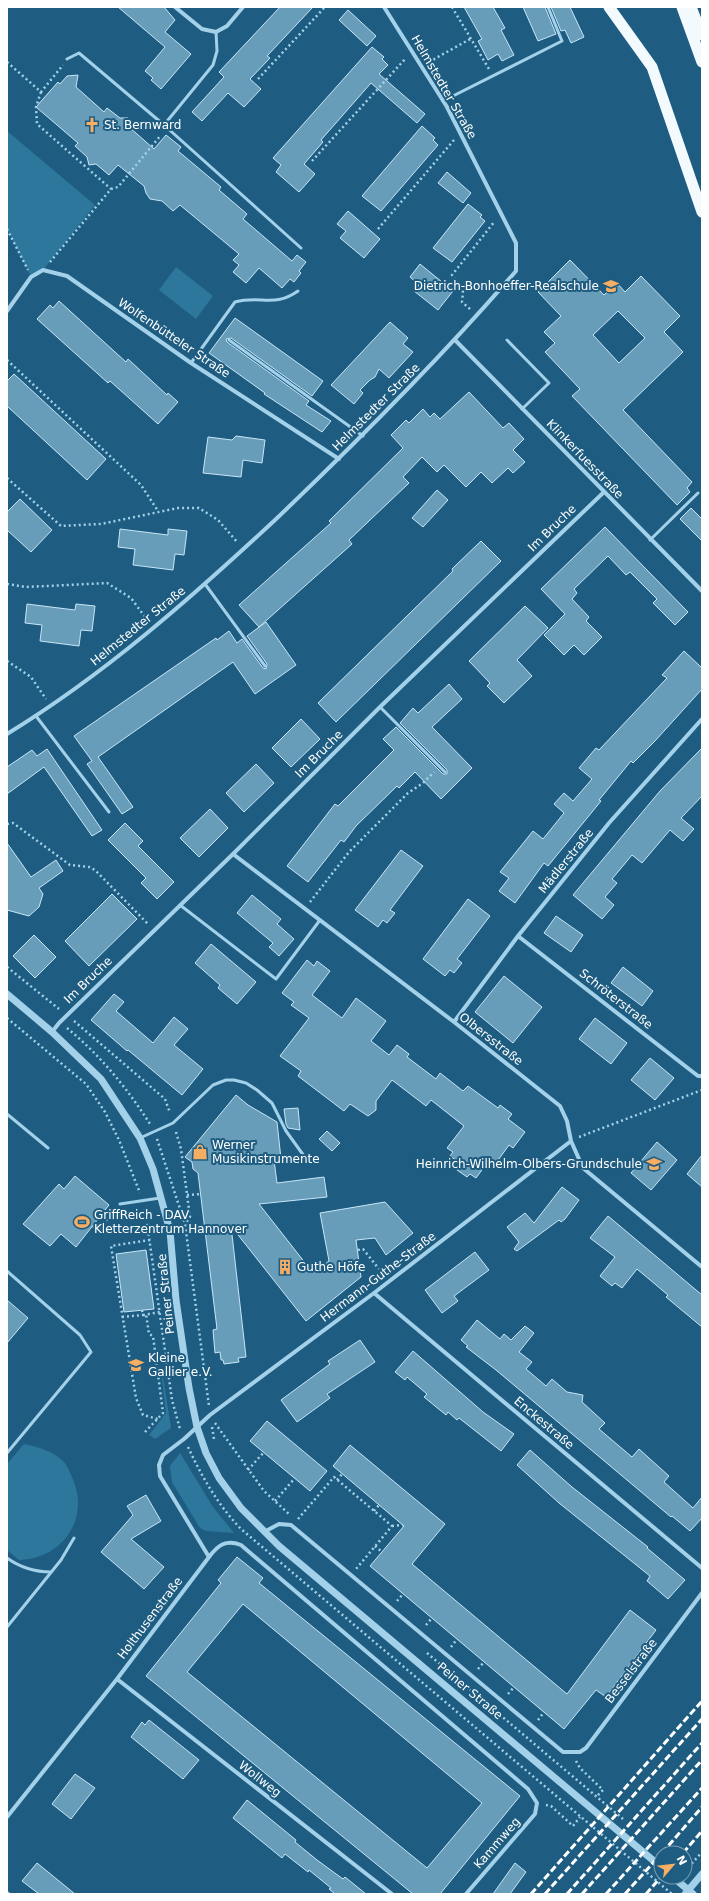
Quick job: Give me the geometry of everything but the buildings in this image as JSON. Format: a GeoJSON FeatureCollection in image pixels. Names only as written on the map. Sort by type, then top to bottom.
{"type":"FeatureCollection","features":[{"type":"Feature","properties":{"kind":"highway"},"geometry":{"type":"LineString","coordinates":[[609,7],[652,67],[702,212]]}},
{"type":"Feature","properties":{"kind":"highway"},"geometry":{"type":"LineString","coordinates":[[682,7],[702,62]]}},
{"type":"Feature","properties":{"kind":"highway"},"geometry":{"type":"LineString","coordinates":[[691,7],[702,35]]}},
{"type":"Feature","properties":{"kind":"street"},"geometry":{"type":"LineString","coordinates":[[175,7],[202,29],[216,32],[227,26],[242,7]]}},
{"type":"Feature","properties":{"kind":"street","name":"Helmstedter Straße"},"geometry":{"type":"LineString","coordinates":[[7,734],[51,706],[120,656],[205,584],[363,436],[456,340],[516,271],[516,243],[501,213],[443,101],[384,7]]}},
{"type":"Feature","properties":{"kind":"street"},"geometry":{"type":"LineString","coordinates":[[7,311],[31,277],[43,270]]}},
{"type":"Feature","properties":{"kind":"street","name":"Wolfenbütteler Straße"},"geometry":{"type":"LineString","coordinates":[[43,270],[67,276],[191,363],[339,459]]}},
{"type":"Feature","properties":{"kind":"street","name":"Klinkerfuesstraße"},"geometry":{"type":"LineString","coordinates":[[456,340],[650,540],[702,591]]}},
{"type":"Feature","properties":{"kind":"street","name":"Im Bruche"},"geometry":{"type":"LineString","coordinates":[[52,1032],[67,1015],[233,854],[380,707],[604,492]]}},
{"type":"Feature","properties":{"kind":"street","name":"Mädlerstraße"},"geometry":{"type":"LineString","coordinates":[[454,1022],[518,936],[609,823],[702,719]]}},
{"type":"Feature","properties":{"kind":"street","name":"Olbersstraße"},"geometry":{"type":"LineString","coordinates":[[233,854],[454,1022],[560,1106],[567,1121],[571,1142],[583,1168],[702,1267]]}},
{"type":"Feature","properties":{"kind":"street","name":"Schröterstraße"},"geometry":{"type":"LineString","coordinates":[[518,936],[698,1076],[702,1076]]}},
{"type":"Feature","properties":{"kind":"street","name":"Peiner Straße"},"geometry":{"type":"LineString","coordinates":[[7,994],[52,1032],[101,1079],[140,1138],[153,1169],[162,1197],[170,1231],[176,1300],[189,1388],[197,1427],[206,1453],[219,1478],[241,1508],[264,1532],[653,1860]]}},
{"type":"Feature","properties":{"kind":"street","name":"Hermann-Guthe-Straße"},"geometry":{"type":"LineString","coordinates":[[197,1427],[210,1415],[374,1293],[571,1142]]}},
{"type":"Feature","properties":{"kind":"street","name":"Enckestraße"},"geometry":{"type":"LineString","coordinates":[[374,1293],[702,1568]]}},
{"type":"Feature","properties":{"kind":"street"},"geometry":{"type":"LineString","coordinates":[[197,1427],[163,1454],[159,1465],[160,1476],[209,1557]]}},
{"type":"Feature","properties":{"kind":"street"},"geometry":{"type":"LineString","coordinates":[[264,1532],[279,1524],[291,1525]]}},
{"type":"Feature","properties":{"kind":"street","name":"Peiner Straße"},"geometry":{"type":"LineString","coordinates":[[291,1525],[563,1752],[572,1753]]}},
{"type":"Feature","properties":{"kind":"street","name":"Kammweg"},"geometry":{"type":"LineString","coordinates":[[209,1557],[216,1548],[225,1542],[234,1542],[241,1545],[528,1789],[537,1803],[535,1814],[466,1894]]}},
{"type":"Feature","properties":{"kind":"street","name":"Holthusenstraße"},"geometry":{"type":"LineString","coordinates":[[7,1817],[117,1679],[209,1557]]}},
{"type":"Feature","properties":{"kind":"street","name":"Besselstraße"},"geometry":{"type":"LineString","coordinates":[[572,1753],[580,1752],[586,1748],[702,1593]]}},
{"type":"Feature","properties":{"kind":"street","name":"Wollweg"},"geometry":{"type":"LineString","coordinates":[[117,1679],[392,1894]]}},
{"type":"Feature","properties":{"kind":"street"},"geometry":{"type":"LineString","coordinates":[[684,1894],[702,1875]]}},
{"type":"Feature","properties":{"kind":"street"},"geometry":{"type":"LineString","coordinates":[[682,1885],[693,1894]]}},
{"type":"Feature","properties":{"kind":"lane"},"geometry":{"type":"LineString","coordinates":[[443,101],[562,41],[548,7]]}},
{"type":"Feature","properties":{"kind":"lane"},"geometry":{"type":"LineString","coordinates":[[164,125],[213,65],[217,51],[216,32]]}},
{"type":"Feature","properties":{"kind":"lane"},"geometry":{"type":"LineString","coordinates":[[67,59],[79,53],[164,125],[301,248]]}},
{"type":"Feature","properties":{"kind":"lane"},"geometry":{"type":"LineString","coordinates":[[191,363],[235,302],[252,300],[276,302],[288,298],[298,291]]}},
{"type":"Feature","properties":{"kind":"lane"},"geometry":{"type":"LineString","coordinates":[[229,340],[363,436]]}},
{"type":"Feature","properties":{"kind":"lane"},"geometry":{"type":"LineString","coordinates":[[507,340],[549,383],[522,409]]}},
{"type":"Feature","properties":{"kind":"lane"},"geometry":{"type":"LineString","coordinates":[[650,540],[698,493]]}},
{"type":"Feature","properties":{"kind":"lane"},"geometry":{"type":"LineString","coordinates":[[205,584],[266,666]]}},
{"type":"Feature","properties":{"kind":"lane"},"geometry":{"type":"LineString","coordinates":[[380,707],[445,772]]}},
{"type":"Feature","properties":{"kind":"lane"},"geometry":{"type":"LineString","coordinates":[[36,716],[109,812]]}},
{"type":"Feature","properties":{"kind":"lane"},"geometry":{"type":"LineString","coordinates":[[180,905],[276,979],[320,920]]}},
{"type":"Feature","properties":{"kind":"lane"},"geometry":{"type":"LineString","coordinates":[[140,1138],[173,1123],[213,1085],[226,1080],[234,1080],[246,1083],[272,1103],[286,1131],[304,1156]]}},
{"type":"Feature","properties":{"kind":"lane"},"geometry":{"type":"LineString","coordinates":[[7,1114],[48,1148]]}},
{"type":"Feature","properties":{"kind":"lane"},"geometry":{"type":"LineString","coordinates":[[120,1204],[162,1197]]}},
{"type":"Feature","properties":{"kind":"lane"},"geometry":{"type":"LineString","coordinates":[[7,1271],[80,1335],[91,1352],[7,1453]]}},
{"type":"Feature","properties":{"kind":"lane"},"geometry":{"type":"LineString","coordinates":[[7,1627],[50,1572],[74,1538]]}},
{"type":"Feature","properties":{"kind":"lane"},"geometry":{"type":"LineString","coordinates":[[7,1558],[25,1569],[38,1572],[50,1572]]}},
{"type":"Feature","properties":{"kind":"path"},"geometry":{"type":"LineString","coordinates":[[258,79],[324,7]]}},
{"type":"Feature","properties":{"kind":"path"},"geometry":{"type":"LineString","coordinates":[[452,7],[472,38],[492,76]]}},
{"type":"Feature","properties":{"kind":"path"},"geometry":{"type":"LineString","coordinates":[[421,66],[472,38]]}},
{"type":"Feature","properties":{"kind":"path"},"geometry":{"type":"LineString","coordinates":[[312,162],[412,51]]}},
{"type":"Feature","properties":{"kind":"path"},"geometry":{"type":"LineString","coordinates":[[67,59],[42,92],[36,107],[38,124],[111,189]]}},
{"type":"Feature","properties":{"kind":"path"},"geometry":{"type":"LineString","coordinates":[[7,62],[42,92]]}},
{"type":"Feature","properties":{"kind":"path"},"geometry":{"type":"LineString","coordinates":[[43,270],[111,189],[118,187],[161,136],[164,125]]}},
{"type":"Feature","properties":{"kind":"path"},"geometry":{"type":"LineString","coordinates":[[378,229],[460,133]]}},
{"type":"Feature","properties":{"kind":"path"},"geometry":{"type":"LineString","coordinates":[[477,316],[462,302],[463,292],[452,275],[501,213]]}},
{"type":"Feature","properties":{"kind":"path"},"geometry":{"type":"LineString","coordinates":[[7,229],[31,277]]}},
{"type":"Feature","properties":{"kind":"path"},"geometry":{"type":"LineString","coordinates":[[7,360],[141,484],[158,511]]}},
{"type":"Feature","properties":{"kind":"path"},"geometry":{"type":"LineString","coordinates":[[7,478],[61,526],[101,524],[158,511],[178,508],[199,508],[218,520],[243,549]]}},
{"type":"Feature","properties":{"kind":"path"},"geometry":{"type":"LineString","coordinates":[[7,584],[26,587],[106,582],[132,598],[154,628]]}},
{"type":"Feature","properties":{"kind":"path"},"geometry":{"type":"LineString","coordinates":[[7,661],[31,677],[51,706]]}},
{"type":"Feature","properties":{"kind":"path"},"geometry":{"type":"LineString","coordinates":[[305,909],[349,852],[408,793],[423,783],[439,767]]}},
{"type":"Feature","properties":{"kind":"path"},"geometry":{"type":"LineString","coordinates":[[7,824],[13,823],[70,865],[89,867],[95,870],[154,930]]}},
{"type":"Feature","properties":{"kind":"path"},"geometry":{"type":"LineString","coordinates":[[7,967],[67,1015],[165,1098],[181,1149],[190,1218],[185,1224],[204,1380],[215,1443]]}},
{"type":"Feature","properties":{"kind":"path"},"geometry":{"type":"LineString","coordinates":[[571,1142],[590,1132],[702,1090]]}},
{"type":"Feature","properties":{"kind":"path"},"geometry":{"type":"LineString","coordinates":[[187,1196],[201,1194]]}},
{"type":"Feature","properties":{"kind":"path"},"geometry":{"type":"LineString","coordinates":[[93,1226],[97,1231],[120,1204]]}},
{"type":"Feature","properties":{"kind":"path"},"geometry":{"type":"LineString","coordinates":[[150,1240],[111,1246],[136,1398],[143,1415],[158,1419]]}},
{"type":"Feature","properties":{"kind":"path"},"geometry":{"type":"LineString","coordinates":[[358,1250],[363,1249],[379,1270]]}},
{"type":"Feature","properties":{"kind":"path"},"geometry":{"type":"LineString","coordinates":[[142,1310],[145,1314],[149,1334],[153,1336],[163,1412],[145,1432]]}},
{"type":"Feature","properties":{"kind":"path"},"geometry":{"type":"LineString","coordinates":[[122,1317],[160,1312]]}},
{"type":"Feature","properties":{"kind":"path"},"geometry":{"type":"LineString","coordinates":[[210,1415],[264,1491],[289,1514],[291,1525]]}},
{"type":"Feature","properties":{"kind":"path"},"geometry":{"type":"LineString","coordinates":[[248,1470],[264,1452]]}},
{"type":"Feature","properties":{"kind":"path"},"geometry":{"type":"LineString","coordinates":[[338,1480],[342,1474]]}},
{"type":"Feature","properties":{"kind":"path"},"geometry":{"type":"LineString","coordinates":[[297,1520],[334,1477],[392,1526]]}},
{"type":"Feature","properties":{"kind":"path"},"geometry":{"type":"LineString","coordinates":[[275,1501],[295,1478]]}},
{"type":"Feature","properties":{"kind":"path"},"geometry":{"type":"LineString","coordinates":[[374,1511],[379,1505]]}},
{"type":"Feature","properties":{"kind":"path"},"geometry":{"type":"LineString","coordinates":[[355,1569],[392,1526],[403,1525]]}},
{"type":"Feature","properties":{"kind":"path"},"geometry":{"type":"LineString","coordinates":[[375,1546],[382,1552]]}},
{"type":"Feature","properties":{"kind":"path"},"geometry":{"type":"LineString","coordinates":[[396,1603],[403,1594]]}},
{"type":"Feature","properties":{"kind":"path"},"geometry":{"type":"LineString","coordinates":[[424,1627],[432,1618]]}},
{"type":"Feature","properties":{"kind":"path"},"geometry":{"type":"LineString","coordinates":[[450,1648],[457,1639]]}},
{"type":"Feature","properties":{"kind":"path"},"geometry":{"type":"LineString","coordinates":[[422,1648],[627,1822]]}},
{"type":"Feature","properties":{"kind":"path"},"geometry":{"type":"LineString","coordinates":[[477,1671],[484,1662]]}},
{"type":"Feature","properties":{"kind":"path"},"geometry":{"type":"LineString","coordinates":[[507,1696],[514,1687]]}},
{"type":"Feature","properties":{"kind":"path"},"geometry":{"type":"LineString","coordinates":[[537,1721],[544,1712]]}},
{"type":"Feature","properties":{"kind":"path"},"geometry":{"type":"LineString","coordinates":[[576,1761],[580,1768],[603,1790],[597,1796]]}},
{"type":"Feature","properties":{"kind":"path"},"geometry":{"type":"LineString","coordinates":[[551,1806],[573,1826],[580,1817]]}},
{"type":"Feature","properties":{"kind":"path"},"geometry":{"type":"LineString","coordinates":[[693,1862],[702,1852]]}},
{"type":"Feature","properties":{"kind":"shaded area"},"geometry":{"type":"Polygon","coordinates":[[[7,131],[95,205],[43,270],[31,277],[7,229],[7,131]]]}},
{"type":"Feature","properties":{"kind":"shaded area"},"geometry":{"type":"Polygon","coordinates":[[[176,267],[213,296],[196,319],[159,290],[176,267]]]}},
{"type":"Feature","properties":{"kind":"shaded area"},"geometry":{"type":"Polygon","coordinates":[[[161,1371],[171,1428],[155,1439],[149,1435],[166,1413],[161,1371]]]}},
{"type":"Feature","properties":{"kind":"shaded area"},"geometry":{"type":"Polygon","coordinates":[[[24,1444],[50,1452],[65,1463],[74,1482],[78,1497],[78,1511],[68,1536],[58,1545],[47,1553],[34,1558],[19,1560],[7,1550],[7,1464],[24,1444]]]}},
{"type":"Feature","properties":{"kind":"shaded area"},"geometry":{"type":"Polygon","coordinates":[[[180,1453],[213,1507],[234,1533],[206,1531],[200,1528],[172,1482],[170,1466],[180,1453]]]}},
{"type":"Feature","properties":{"kind":"railway"},"geometry":{"type":"LineString","coordinates":[[531,1894],[702,1701]]}},
{"type":"Feature","properties":{"kind":"railway"},"geometry":{"type":"LineString","coordinates":[[545,1894],[702,1719]]}},
{"type":"Feature","properties":{"kind":"railway"},"geometry":{"type":"LineString","coordinates":[[567,1894],[702,1743]]}},
{"type":"Feature","properties":{"kind":"railway"},"geometry":{"type":"LineString","coordinates":[[582,1894],[702,1760]]}},
{"type":"Feature","properties":{"kind":"railway"},"geometry":{"type":"LineString","coordinates":[[606,1894],[702,1788]]}},
{"type":"Feature","properties":{"kind":"railway"},"geometry":{"type":"LineString","coordinates":[[669,1845],[702,1807]]}},
{"type":"Feature","properties":{"kind":"railway"},"geometry":{"type":"LineString","coordinates":[[690,1845],[702,1831]]}},
{"type":"Feature","properties":{"kind":"railway"},"geometry":{"type":"LineString","coordinates":[[625,1894],[653,1863]]}},
{"type":"Feature","properties":{"kind":"railway"},"geometry":{"type":"LineString","coordinates":[[646,1894],[654,1885]]}},
{"type":"Feature","properties":{"kind":"place","name":"St. Bernward"},"geometry":{"type":"Point","coordinates":[92,125]}},
{"type":"Feature","properties":{"kind":"place","name":"Dietrich-Bonhoeffer-Realschule"},"geometry":{"type":"Point","coordinates":[611,286]}},
{"type":"Feature","properties":{"kind":"place","name":"Werner Musikinstrumente"},"geometry":{"type":"Point","coordinates":[200,1152]}},
{"type":"Feature","properties":{"kind":"place","name":"Heinrich-Wilhelm-Olbers-Grundschule"},"geometry":{"type":"Point","coordinates":[654,1164]}},
{"type":"Feature","properties":{"kind":"place","name":"GriffReich - DAV Kletterzentrum Hannover"},"geometry":{"type":"Point","coordinates":[82,1222]}},
{"type":"Feature","properties":{"kind":"place","name":"Guthe Höfe"},"geometry":{"type":"Point","coordinates":[285,1267]}},
{"type":"Feature","properties":{"kind":"place","name":"Kleine Gallier e.V."},"geometry":{"type":"Point","coordinates":[136,1365]}}]}
